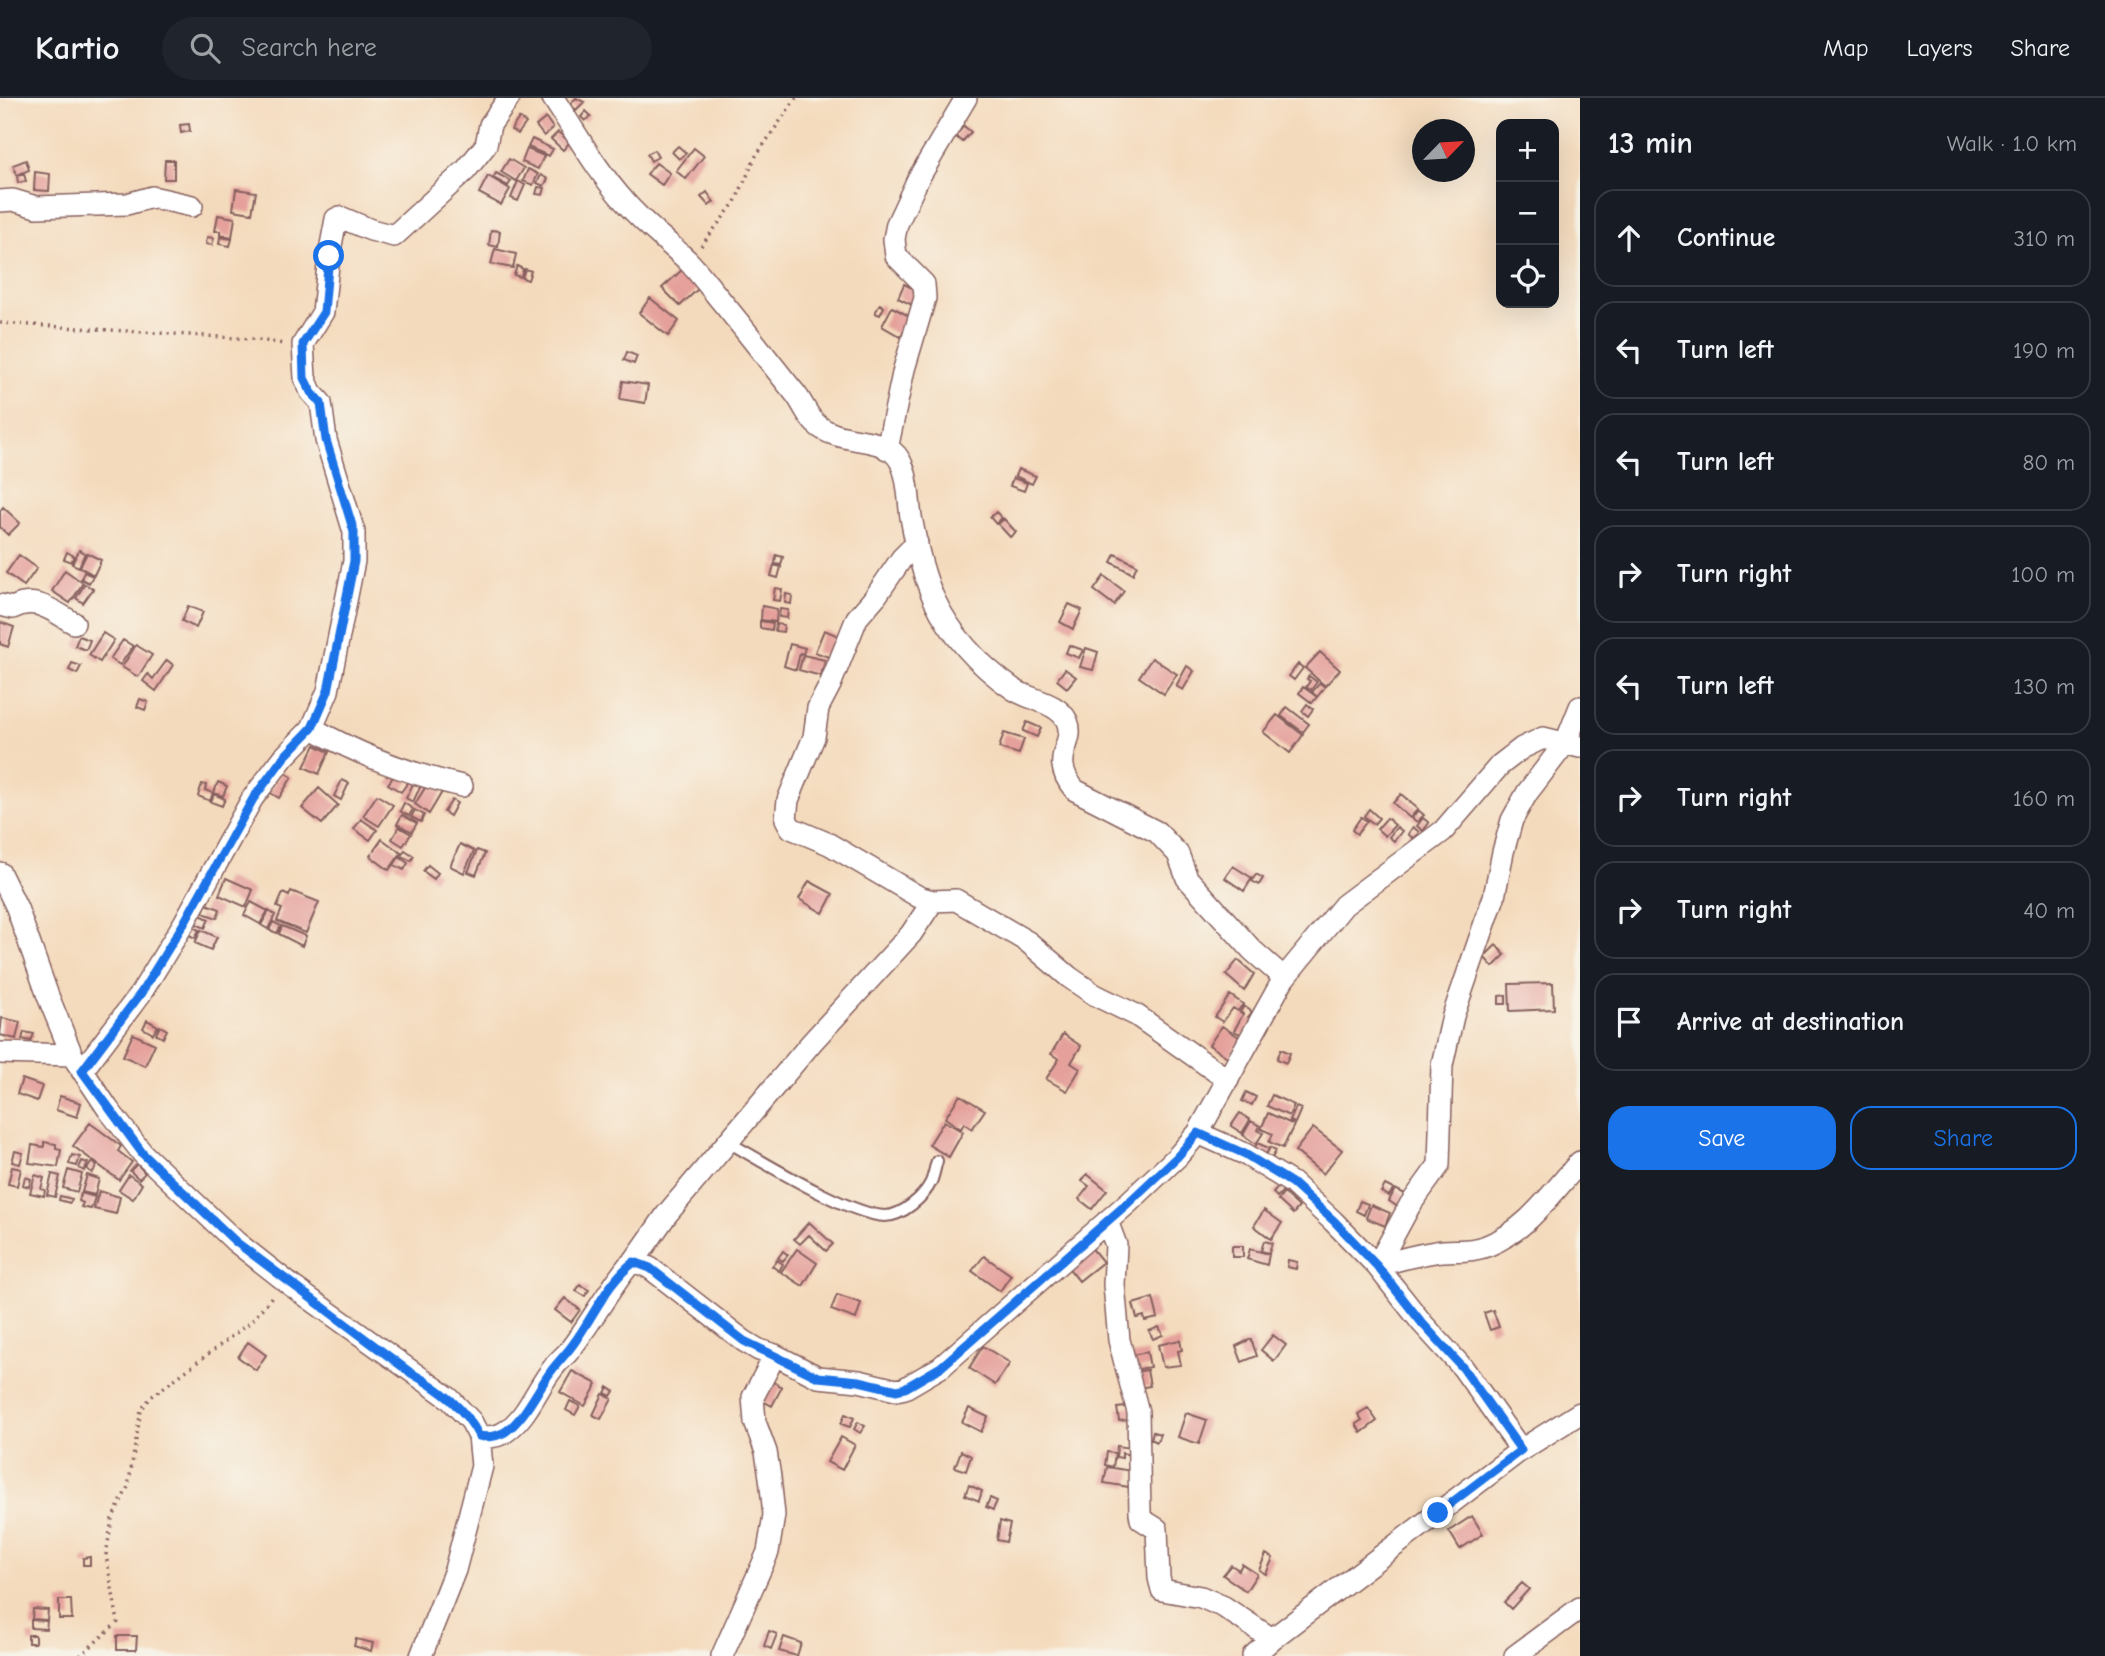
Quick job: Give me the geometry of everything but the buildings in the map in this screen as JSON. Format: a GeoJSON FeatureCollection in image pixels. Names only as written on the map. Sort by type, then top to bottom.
{"type":"FeatureCollection","features":[{"type":"Feature","properties":{"kind":"street"},"geometry":{"type":"LineString","coordinates":[[77,1063],[148,982],[253,799],[284,757],[312,728],[328,691],[354,561],[354,532],[326,440],[321,403],[304,378],[303,344],[324,312],[332,232],[336,219],[340,217],[394,236],[466,170],[486,145],[490,125],[509,98]]}},
{"type":"Feature","properties":{"kind":"street"},"geometry":{"type":"LineString","coordinates":[[553,98],[598,168],[624,202],[688,261],[796,394],[814,422],[831,434],[894,452],[906,475],[917,543],[934,598],[958,641],[1014,690],[1059,711],[1067,722],[1062,765],[1066,779],[1075,790],[1157,832],[1178,854],[1187,878],[1252,950],[1284,978]]}},
{"type":"Feature","properties":{"kind":"street"},"geometry":{"type":"LineString","coordinates":[[887,449],[904,369],[925,298],[923,284],[896,256],[894,239],[897,224],[925,168],[966,98]]}},
{"type":"Feature","properties":{"kind":"street"},"geometry":{"type":"LineString","coordinates":[[0,201],[13,200],[36,207],[127,204],[152,197],[192,206]]}},
{"type":"Feature","properties":{"kind":"street"},"geometry":{"type":"LineString","coordinates":[[917,543],[902,558],[857,618],[818,708],[814,737],[788,800],[786,819],[791,828],[829,844],[919,897],[933,901],[956,900],[1028,942],[1095,995],[1136,1015],[1228,1080]]}},
{"type":"Feature","properties":{"kind":"street"},"geometry":{"type":"LineString","coordinates":[[0,605],[13,608],[23,602],[37,602],[74,623]]}},
{"type":"Feature","properties":{"kind":"street"},"geometry":{"type":"LineString","coordinates":[[1377,1266],[1410,1205],[1439,1165],[1442,1065],[1453,1016],[1494,897],[1512,820],[1527,793],[1573,745],[1580,707]]}},
{"type":"Feature","properties":{"kind":"street"},"geometry":{"type":"LineString","coordinates":[[312,728],[341,745],[389,764],[462,786]]}},
{"type":"Feature","properties":{"kind":"street"},"geometry":{"type":"LineString","coordinates":[[634,1262],[650,1268],[759,1350],[775,1355],[818,1377],[859,1381],[897,1390],[905,1388],[941,1367],[1177,1157],[1198,1133],[1284,978],[1344,905],[1443,831],[1500,765],[1522,748],[1543,738],[1573,745]]}},
{"type":"Feature","properties":{"kind":"street"},"geometry":{"type":"LineString","coordinates":[[0,873],[77,1063],[143,1154],[236,1242],[449,1398],[471,1421],[479,1436],[482,1466],[455,1570],[428,1653]]}},
{"type":"Feature","properties":{"kind":"street"},"geometry":{"type":"LineString","coordinates":[[479,1436],[490,1438],[506,1432],[526,1410],[553,1367],[567,1353],[597,1306],[634,1262],[667,1214],[812,1042],[911,934],[933,901]]}},
{"type":"Feature","properties":{"kind":"street"},"geometry":{"type":"LineString","coordinates":[[0,1053],[77,1063]]}},
{"type":"Feature","properties":{"kind":"street"},"geometry":{"type":"LineString","coordinates":[[1198,1133],[1245,1154],[1292,1183],[1334,1221],[1377,1266],[1422,1323],[1463,1368],[1521,1450]]}},
{"type":"Feature","properties":{"kind":"street"},"geometry":{"type":"LineString","coordinates":[[1377,1266],[1428,1253],[1471,1251],[1489,1245],[1523,1223],[1553,1195],[1580,1162]]}},
{"type":"Feature","properties":{"kind":"street"},"geometry":{"type":"LineString","coordinates":[[1107,1221],[1116,1245],[1114,1285],[1119,1340],[1138,1412],[1140,1513],[1141,1518],[1157,1529],[1162,1590],[1201,1597],[1224,1607],[1272,1639]]}},
{"type":"Feature","properties":{"kind":"street"},"geometry":{"type":"LineString","coordinates":[[722,1656],[768,1552],[774,1515],[766,1452],[755,1422],[753,1396],[775,1355]]}},
{"type":"Feature","properties":{"kind":"street"},"geometry":{"type":"LineString","coordinates":[[1253,1656],[1521,1450],[1580,1413]]}},
{"type":"Feature","properties":{"kind":"street"},"geometry":{"type":"LineString","coordinates":[[1515,1656],[1580,1608]]}},
{"type":"Feature","properties":{"kind":"lane"},"geometry":{"type":"LineString","coordinates":[[728,1142],[826,1195],[868,1213],[887,1216],[911,1205],[930,1183],[937,1161]]}},
{"type":"Feature","properties":{"kind":"path"},"geometry":{"type":"LineString","coordinates":[[688,261],[735,202],[756,156],[796,98]]}},
{"type":"Feature","properties":{"kind":"path"},"geometry":{"type":"LineString","coordinates":[[0,323],[252,339],[281,345],[303,344]]}},
{"type":"Feature","properties":{"kind":"path"},"geometry":{"type":"LineString","coordinates":[[80,1656],[118,1622],[106,1555],[112,1518],[128,1487],[141,1410],[151,1397],[252,1321],[284,1279]]}},
{"type":"Feature","properties":{"kind":"route"},"geometry":{"type":"LineString","coordinates":[[329,256],[324,312],[303,344],[304,378],[321,403],[326,440],[354,532],[354,561],[328,691],[312,728],[284,757],[253,799],[184,923],[141,993],[82,1071],[143,1154],[236,1242],[411,1373],[431,1384],[461,1408],[479,1436],[490,1438],[506,1432],[526,1410],[597,1306],[634,1262],[650,1268],[759,1350],[775,1355],[818,1377],[859,1381],[897,1390],[905,1388],[941,1367],[1128,1203],[1177,1157],[1198,1133],[1245,1154],[1292,1183],[1334,1221],[1377,1266],[1422,1323],[1463,1368],[1521,1450],[1438,1513]]}}]}
